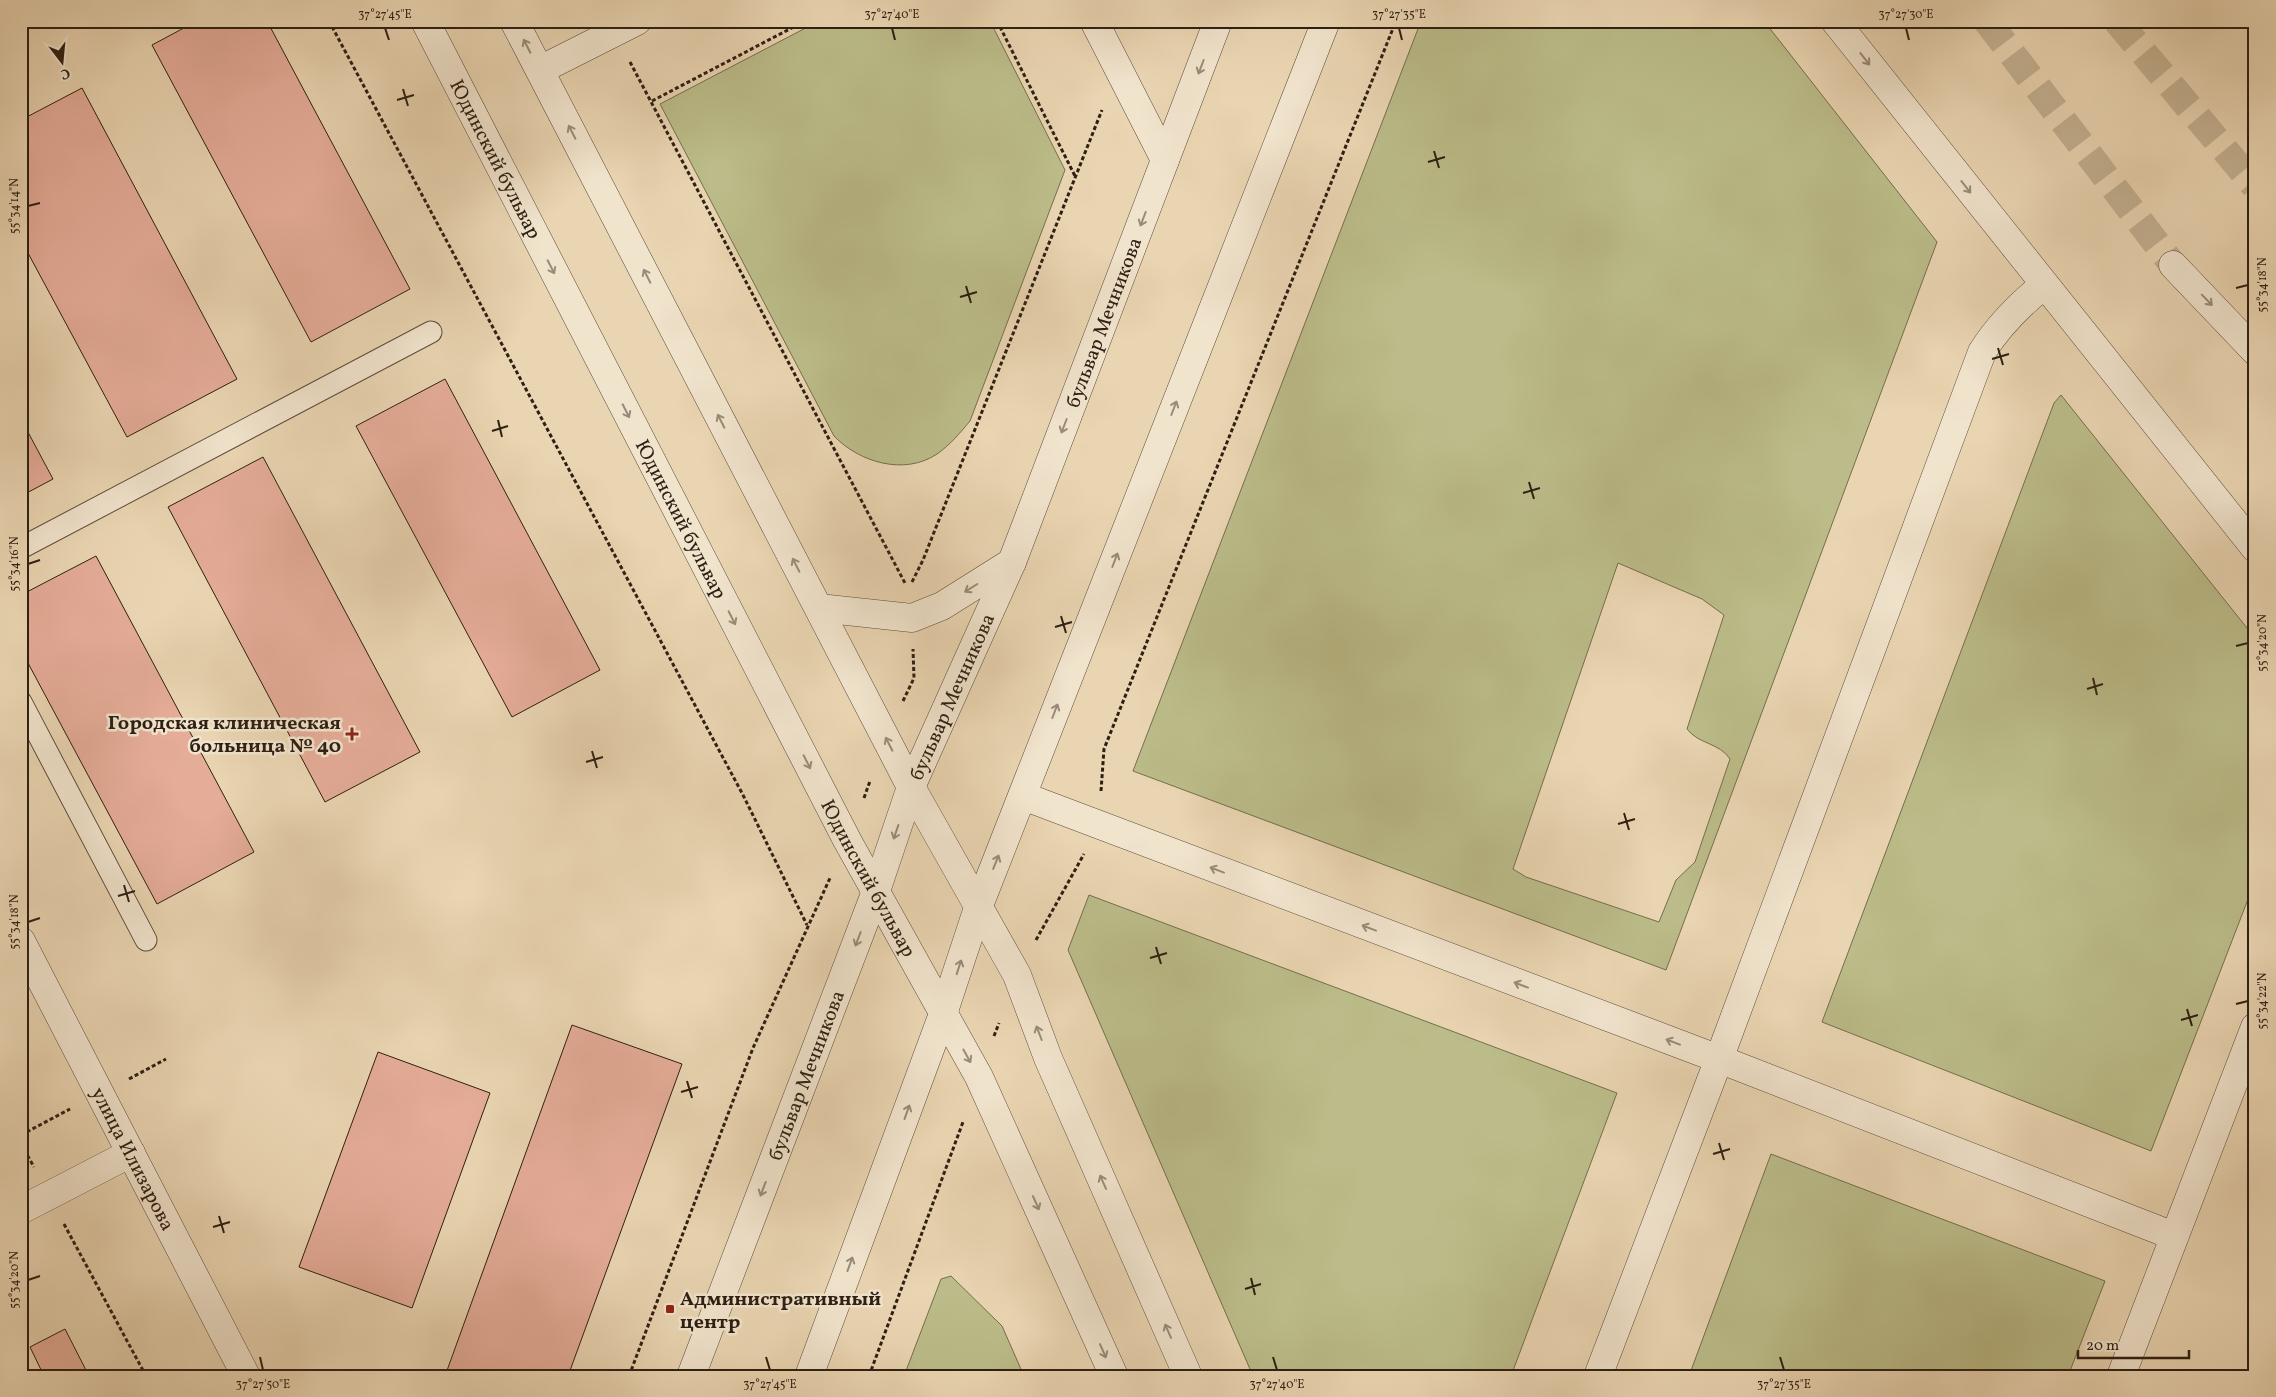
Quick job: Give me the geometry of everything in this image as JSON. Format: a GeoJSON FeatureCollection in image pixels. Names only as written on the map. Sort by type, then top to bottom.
{"type":"FeatureCollection","features":[{"type":"Feature","properties":{"kind":"street","name":"Юдинский бульвар"},"geometry":{"type":"LineString","coordinates":[[425,21],[875,894],[979,1078],[1114,1376]]}},
{"type":"Feature","properties":{"kind":"street"},"geometry":{"type":"LineString","coordinates":[[514,21],[911,787],[1017,975],[1048,1058],[1188,1376]]}},
{"type":"Feature","properties":{"kind":"street"},"geometry":{"type":"LineString","coordinates":[[1094,21],[1165,160]]}},
{"type":"Feature","properties":{"kind":"street","name":"бульвар Мечникова"},"geometry":{"type":"LineString","coordinates":[[692,1376],[875,894],[911,787],[1012,562],[1218,21]]}},
{"type":"Feature","properties":{"kind":"street"},"geometry":{"type":"LineString","coordinates":[[809,1376],[944,1014],[978,908],[1326,21]]}},
{"type":"Feature","properties":{"kind":"street"},"geometry":{"type":"LineString","coordinates":[[1835,21],[2255,548]]}},
{"type":"Feature","properties":{"kind":"street"},"geometry":{"type":"LineString","coordinates":[[540,70],[626,27]]}},
{"type":"Feature","properties":{"kind":"street"},"geometry":{"type":"LineString","coordinates":[[2173,265],[2255,350]]}},
{"type":"Feature","properties":{"kind":"street"},"geometry":{"type":"LineString","coordinates":[[1598,1376],[1719,1059],[1982,352],[2001,324],[2017,306],[2044,285]]}},
{"type":"Feature","properties":{"kind":"street"},"geometry":{"type":"LineString","coordinates":[[819,608],[912,618],[942,606],[1012,562]]}},
{"type":"Feature","properties":{"kind":"street"},"geometry":{"type":"LineString","coordinates":[[1023,796],[1719,1059],[2174,1236]]}},
{"type":"Feature","properties":{"kind":"street","name":"улица Илизарова"},"geometry":{"type":"LineString","coordinates":[[21,941],[246,1376]]}},
{"type":"Feature","properties":{"kind":"street"},"geometry":{"type":"LineString","coordinates":[[2120,1376],[2255,1027]]}},
{"type":"Feature","properties":{"kind":"street"},"geometry":{"type":"LineString","coordinates":[[21,1210],[131,1153]]}},
{"type":"Feature","properties":{"kind":"lane"},"geometry":{"type":"LineString","coordinates":[[21,548],[431,332]]}},
{"type":"Feature","properties":{"kind":"lane"},"geometry":{"type":"LineString","coordinates":[[21,702],[146,940]]}},
{"type":"Feature","properties":{"kind":"path"},"geometry":{"type":"LineString","coordinates":[[329,21],[738,787],[808,925]]}},
{"type":"Feature","properties":{"kind":"path"},"geometry":{"type":"LineString","coordinates":[[652,102],[805,21]]}},
{"type":"Feature","properties":{"kind":"path"},"geometry":{"type":"LineString","coordinates":[[997,21],[1076,176]]}},
{"type":"Feature","properties":{"kind":"path"},"geometry":{"type":"LineString","coordinates":[[869,1376],[1017,975],[1099,826],[1104,749],[1396,21]]}},
{"type":"Feature","properties":{"kind":"path"},"geometry":{"type":"LineString","coordinates":[[626,27],[652,102],[908,589],[923,560],[1118,69]]}},
{"type":"Feature","properties":{"kind":"path"},"geometry":{"type":"LineString","coordinates":[[629,1376],[753,1048],[847,840],[887,739],[914,678],[912,618]]}},
{"type":"Feature","properties":{"kind":"path"},"geometry":{"type":"LineString","coordinates":[[21,1144],[146,1376]]}},
{"type":"Feature","properties":{"kind":"green space"},"geometry":{"type":"Polygon","coordinates":[[[819,21],[990,21],[1065,170],[970,421],[951,443],[937,454],[924,461],[911,464],[896,465],[869,459],[856,453],[834,436],[660,104],[819,21]]]}},
{"type":"Feature","properties":{"kind":"green space"},"geometry":{"type":"Polygon","coordinates":[[[1421,21],[1764,21],[1937,242],[1666,970],[1133,771],[1421,21]],[[1618,563],[1513,869],[1526,877],[1659,922],[1676,880],[1695,862],[1730,759],[1721,750],[1697,738],[1687,729],[1724,615],[1702,599],[1618,563]]]}},
{"type":"Feature","properties":{"kind":"green space"},"geometry":{"type":"Polygon","coordinates":[[[2061,395],[2255,638],[2255,881],[2151,1151],[1822,1022],[2054,403],[2061,395]]]}},
{"type":"Feature","properties":{"kind":"green space"},"geometry":{"type":"Polygon","coordinates":[[[1089,895],[1617,1093],[1511,1376],[1253,1376],[1068,950],[1089,895]]]}},
{"type":"Feature","properties":{"kind":"green space"},"geometry":{"type":"Polygon","coordinates":[[[1771,1154],[2105,1281],[2068,1376],[1689,1376],[1771,1154]]]}},
{"type":"Feature","properties":{"kind":"green space"},"geometry":{"type":"Polygon","coordinates":[[[951,1276],[1002,1326],[1024,1376],[904,1376],[941,1279],[951,1276]]]}},
{"type":"Feature","properties":{"kind":"building"},"geometry":{"type":"Polygon","coordinates":[[[197,21],[267,21],[410,289],[311,342],[152,45],[197,21]]]}},
{"type":"Feature","properties":{"kind":"building"},"geometry":{"type":"Polygon","coordinates":[[[82,88],[237,379],[127,437],[21,240],[21,120],[82,88]]]}},
{"type":"Feature","properties":{"kind":"building"},"geometry":{"type":"Polygon","coordinates":[[[445,379],[600,670],[512,717],[356,426],[445,379]]]}},
{"type":"Feature","properties":{"kind":"building"},"geometry":{"type":"Polygon","coordinates":[[[21,419],[53,479],[21,496],[21,419]]]}},
{"type":"Feature","properties":{"kind":"building"},"geometry":{"type":"Polygon","coordinates":[[[263,457],[420,752],[325,802],[168,507],[263,457]]]}},
{"type":"Feature","properties":{"kind":"building"},"geometry":{"type":"Polygon","coordinates":[[[96,556],[254,852],[157,904],[21,650],[21,595],[96,556]]]}},
{"type":"Feature","properties":{"kind":"building"},"geometry":{"type":"Polygon","coordinates":[[[572,1025],[682,1064],[568,1376],[445,1376],[572,1025]]]}},
{"type":"Feature","properties":{"kind":"building"},"geometry":{"type":"Polygon","coordinates":[[[378,1052],[490,1093],[412,1308],[299,1267],[378,1052]]]}},
{"type":"Feature","properties":{"kind":"building"},"geometry":{"type":"Polygon","coordinates":[[[65,1329],[89,1376],[44,1376],[30,1347],[65,1329]]]}},
{"type":"Feature","properties":{"kind":"tunnel"},"geometry":{"type":"LineString","coordinates":[[1987,21],[2173,265]]}},
{"type":"Feature","properties":{"kind":"tunnel"},"geometry":{"type":"LineString","coordinates":[[2117,21],[2255,186]]}},
{"type":"Feature","properties":{"kind":"place","name":"Городская клиническая больница № 40"},"geometry":{"type":"Point","coordinates":[352,734]}},
{"type":"Feature","properties":{"kind":"place","name":"Административный центр"},"geometry":{"type":"Point","coordinates":[670,1309]}}]}
